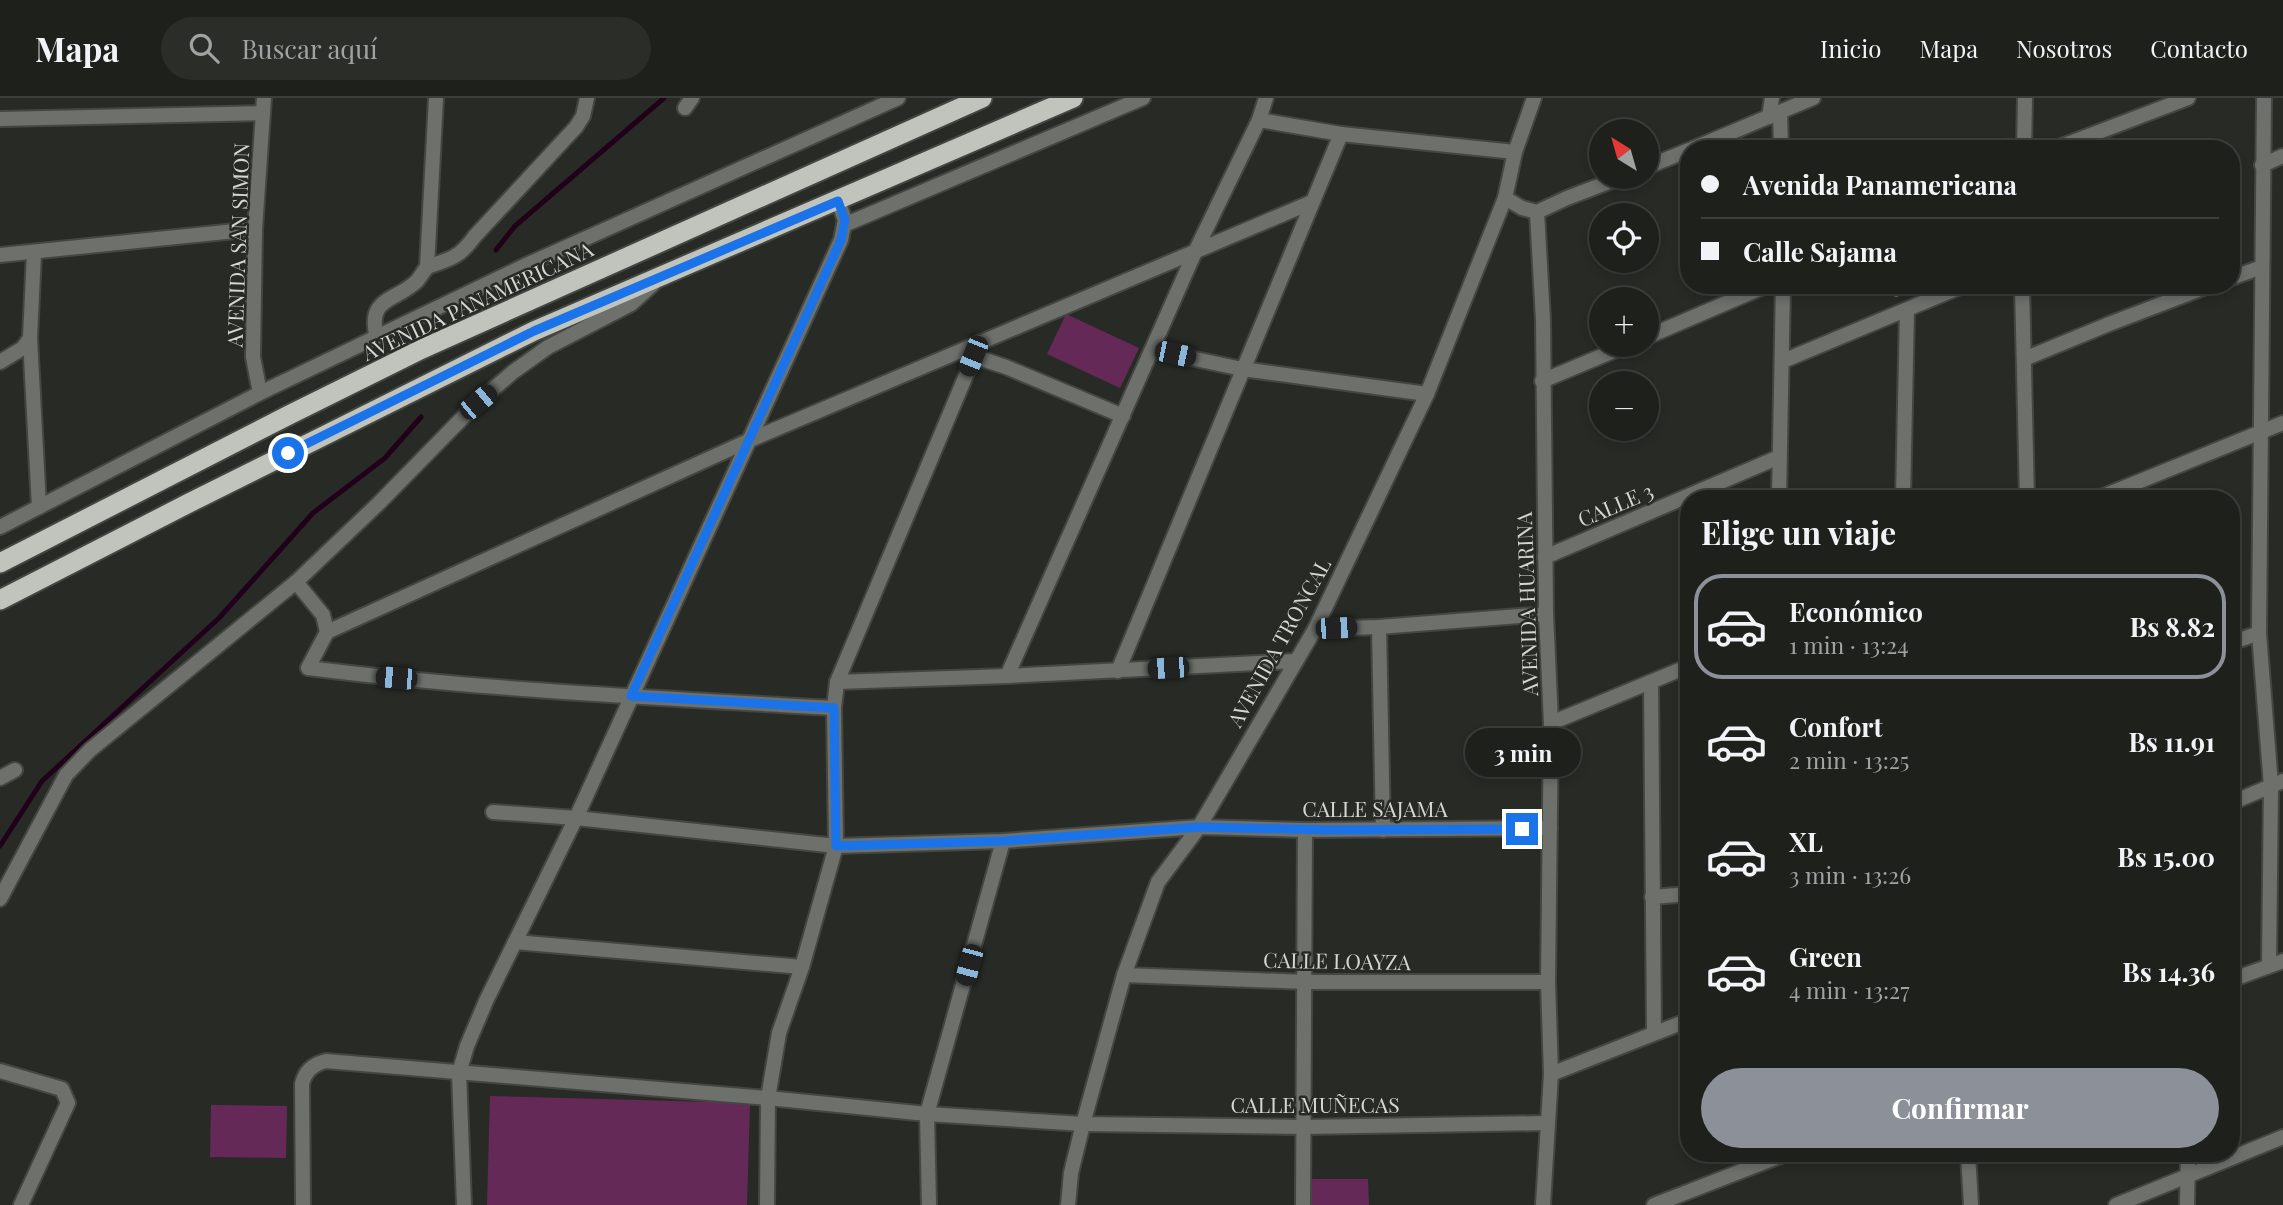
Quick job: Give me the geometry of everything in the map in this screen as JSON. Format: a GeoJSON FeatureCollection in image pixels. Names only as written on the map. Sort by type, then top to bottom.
{"type":"FeatureCollection","features":[{"type":"Feature","properties":{"kind":"highway","name":"AVENIDA PANAMERICANA"},"geometry":{"type":"LineString","coordinates":[[0,563],[422,349],[982,98]]}},
{"type":"Feature","properties":{"kind":"highway"},"geometry":{"type":"LineString","coordinates":[[0,600],[497,349],[1073,98]]}},
{"type":"Feature","properties":{"kind":"street"},"geometry":{"type":"LineString","coordinates":[[427,267],[436,98]]}},
{"type":"Feature","properties":{"kind":"street"},"geometry":{"type":"LineString","coordinates":[[377,338],[373,325],[374,314],[384,301],[416,281],[427,267],[463,253],[475,236],[576,127],[583,116],[587,98]]}},
{"type":"Feature","properties":{"kind":"street","name":"AVENIDA PANAMERICANA"},"geometry":{"type":"LineString","coordinates":[[0,527],[260,393],[524,266],[898,98]]}},
{"type":"Feature","properties":{"kind":"street"},"geometry":{"type":"LineString","coordinates":[[844,225],[1143,98]]}},
{"type":"Feature","properties":{"kind":"street"},"geometry":{"type":"LineString","coordinates":[[1007,676],[1195,252],[1259,120],[1266,98]]}},
{"type":"Feature","properties":{"kind":"street","name":"AVENIDA TRONCAL"},"geometry":{"type":"LineString","coordinates":[[1068,1205],[1083,1124],[1124,975],[1158,883],[1199,827],[1315,629],[1427,394],[1505,198],[1515,152],[1534,98]]}},
{"type":"Feature","properties":{"kind":"street"},"geometry":{"type":"LineString","coordinates":[[1772,98],[1779,140]]}},
{"type":"Feature","properties":{"kind":"street"},"geometry":{"type":"LineString","coordinates":[[1712,140],[1813,98]]}},
{"type":"Feature","properties":{"kind":"street"},"geometry":{"type":"LineString","coordinates":[[2024,140],[2025,98]]}},
{"type":"Feature","properties":{"kind":"street"},"geometry":{"type":"LineString","coordinates":[[2078,140],[2188,98]]}},
{"type":"Feature","properties":{"kind":"street"},"geometry":{"type":"LineString","coordinates":[[2240,977],[2276,963],[2277,784],[2259,633],[2264,98]]}},
{"type":"Feature","properties":{"kind":"street"},"geometry":{"type":"LineString","coordinates":[[0,119],[264,105]]}},
{"type":"Feature","properties":{"kind":"street","name":"AVENIDA SAN SIMON"},"geometry":{"type":"LineString","coordinates":[[260,393],[253,357],[254,229],[264,105]]}},
{"type":"Feature","properties":{"kind":"street"},"geometry":{"type":"LineString","coordinates":[[1259,120],[1341,134],[1515,152]]}},
{"type":"Feature","properties":{"kind":"street"},"geometry":{"type":"LineString","coordinates":[[1118,671],[1341,134]]}},
{"type":"Feature","properties":{"kind":"street"},"geometry":{"type":"LineString","coordinates":[[1659,162],[1680,153]]}},
{"type":"Feature","properties":{"kind":"street"},"geometry":{"type":"LineString","coordinates":[[2262,165],[2283,156]]}},
{"type":"Feature","properties":{"kind":"street"},"geometry":{"type":"LineString","coordinates":[[1505,198],[1522,208],[1537,212],[1591,189]]}},
{"type":"Feature","properties":{"kind":"street"},"geometry":{"type":"LineString","coordinates":[[464,1205],[459,1073],[467,1046],[576,818],[841,240],[845,220],[838,201]]}},
{"type":"Feature","properties":{"kind":"street"},"geometry":{"type":"LineString","coordinates":[[834,708],[631,696],[370,676],[308,668],[327,632],[750,440],[1312,202]]}},
{"type":"Feature","properties":{"kind":"street","name":"AVENIDA HUARINA"},"geometry":{"type":"LineString","coordinates":[[1537,212],[1544,320],[1542,381],[1545,557],[1551,723],[1548,982],[1551,1074],[1543,1205]]}},
{"type":"Feature","properties":{"kind":"street"},"geometry":{"type":"LineString","coordinates":[[0,255],[254,229]]}},
{"type":"Feature","properties":{"kind":"street"},"geometry":{"type":"LineString","coordinates":[[34,253],[30,338],[39,507]]}},
{"type":"Feature","properties":{"kind":"street"},"geometry":{"type":"LineString","coordinates":[[2240,275],[2262,267]]}},
{"type":"Feature","properties":{"kind":"street"},"geometry":{"type":"LineString","coordinates":[[0,899],[66,775],[90,750],[296,582],[379,503],[478,402],[513,372],[548,347],[631,304],[659,278]]}},
{"type":"Feature","properties":{"kind":"street"},"geometry":{"type":"LineString","coordinates":[[1659,332],[1747,294]]}},
{"type":"Feature","properties":{"kind":"street"},"geometry":{"type":"LineString","coordinates":[[1779,490],[1783,294]]}},
{"type":"Feature","properties":{"kind":"street"},"geometry":{"type":"LineString","coordinates":[[1783,361],[1944,294]]}},
{"type":"Feature","properties":{"kind":"street"},"geometry":{"type":"LineString","coordinates":[[2022,294],[2027,490]]}},
{"type":"Feature","properties":{"kind":"street"},"geometry":{"type":"LineString","coordinates":[[2024,359],[2187,294]]}},
{"type":"Feature","properties":{"kind":"street"},"geometry":{"type":"LineString","coordinates":[[1903,490],[1906,310]]}},
{"type":"Feature","properties":{"kind":"street"},"geometry":{"type":"LineString","coordinates":[[0,362],[23,348],[30,338]]}},
{"type":"Feature","properties":{"kind":"street"},"geometry":{"type":"LineString","coordinates":[[767,1205],[768,1098],[779,1033],[802,967],[836,846],[834,708],[837,682],[980,342]]}},
{"type":"Feature","properties":{"kind":"street"},"geometry":{"type":"LineString","coordinates":[[1153,349],[1242,369],[1427,394]]}},
{"type":"Feature","properties":{"kind":"street"},"geometry":{"type":"LineString","coordinates":[[973,356],[1123,416]]}},
{"type":"Feature","properties":{"kind":"street"},"geometry":{"type":"LineString","coordinates":[[1542,381],[1599,357]]}},
{"type":"Feature","properties":{"kind":"street"},"geometry":{"type":"LineString","coordinates":[[2125,490],[2283,423]]}},
{"type":"Feature","properties":{"kind":"street","name":"CALLE 3"},"geometry":{"type":"LineString","coordinates":[[1702,490],[1779,457]]}},
{"type":"Feature","properties":{"kind":"street","name":"CALLE 3"},"geometry":{"type":"LineString","coordinates":[[1545,557],[1680,499]]}},
{"type":"Feature","properties":{"kind":"street"},"geometry":{"type":"LineString","coordinates":[[296,582],[323,615],[327,632]]}},
{"type":"Feature","properties":{"kind":"street"},"geometry":{"type":"LineString","coordinates":[[1315,629],[1379,627],[1546,614]]}},
{"type":"Feature","properties":{"kind":"street"},"geometry":{"type":"LineString","coordinates":[[1379,627],[1383,830]]}},
{"type":"Feature","properties":{"kind":"street"},"geometry":{"type":"LineString","coordinates":[[2240,640],[2259,633]]}},
{"type":"Feature","properties":{"kind":"street"},"geometry":{"type":"LineString","coordinates":[[837,682],[1294,661]]}},
{"type":"Feature","properties":{"kind":"street"},"geometry":{"type":"LineString","coordinates":[[1551,723],[1680,670]]}},
{"type":"Feature","properties":{"kind":"street"},"geometry":{"type":"LineString","coordinates":[[1651,682],[1654,1033]]}},
{"type":"Feature","properties":{"kind":"street"},"geometry":{"type":"LineString","coordinates":[[0,778],[15,770]]}},
{"type":"Feature","properties":{"kind":"street"},"geometry":{"type":"LineString","coordinates":[[2240,799],[2277,784]]}},
{"type":"Feature","properties":{"kind":"street","name":"CALLE SAJAMA"},"geometry":{"type":"LineString","coordinates":[[493,812],[576,818],[836,846],[1003,841],[1199,827],[1306,830],[1550,828]]}},
{"type":"Feature","properties":{"kind":"street"},"geometry":{"type":"LineString","coordinates":[[1303,1205],[1306,830]]}},
{"type":"Feature","properties":{"kind":"street"},"geometry":{"type":"LineString","coordinates":[[929,1205],[928,1114],[1003,841]]}},
{"type":"Feature","properties":{"kind":"street"},"geometry":{"type":"LineString","coordinates":[[1652,897],[1680,895]]}},
{"type":"Feature","properties":{"kind":"street"},"geometry":{"type":"LineString","coordinates":[[515,942],[802,967]]}},
{"type":"Feature","properties":{"kind":"street","name":"CALLE LOAYZA"},"geometry":{"type":"LineString","coordinates":[[1124,975],[1306,982],[1548,982]]}},
{"type":"Feature","properties":{"kind":"street"},"geometry":{"type":"LineString","coordinates":[[1551,1074],[1680,1023]]}},
{"type":"Feature","properties":{"kind":"street","name":"CALLE MUÑECAS"},"geometry":{"type":"LineString","coordinates":[[303,1205],[302,1084],[313,1065],[326,1061],[928,1114],[1083,1124],[1304,1127],[1547,1123]]}},
{"type":"Feature","properties":{"kind":"street"},"geometry":{"type":"LineString","coordinates":[[0,1071],[62,1089],[68,1102],[21,1205]]}},
{"type":"Feature","properties":{"kind":"street"},"geometry":{"type":"LineString","coordinates":[[2240,1155],[2283,1137]]}},
{"type":"Feature","properties":{"kind":"street"},"geometry":{"type":"LineString","coordinates":[[1654,1205],[1765,1162]]}},
{"type":"Feature","properties":{"kind":"street"},"geometry":{"type":"LineString","coordinates":[[1969,1162],[1971,1205]]}},
{"type":"Feature","properties":{"kind":"street"},"geometry":{"type":"LineString","coordinates":[[2187,1205],[2188,1162]]}},
{"type":"Feature","properties":{"kind":"street"},"geometry":{"type":"LineString","coordinates":[[2116,1205],[2222,1162]]}},
{"type":"Feature","properties":{"kind":"path"},"geometry":{"type":"LineString","coordinates":[[2006,140],[2024,133]]}},
{"type":"Feature","properties":{"kind":"shaded area"},"geometry":{"type":"Polygon","coordinates":[[[1066,314],[1139,348],[1120,388],[1047,354],[1066,314]]]}},
{"type":"Feature","properties":{"kind":"shaded area"},"geometry":{"type":"Polygon","coordinates":[[[490,1096],[750,1103],[747,1205],[487,1205],[490,1096]]]}},
{"type":"Feature","properties":{"kind":"shaded area"},"geometry":{"type":"Polygon","coordinates":[[[211,1105],[287,1106],[286,1158],[210,1157],[211,1105]]]}},
{"type":"Feature","properties":{"kind":"shaded area"},"geometry":{"type":"Polygon","coordinates":[[[1312,1179],[1368,1179],[1369,1205],[1311,1205],[1312,1179]]]}},
{"type":"Feature","properties":{"kind":"waterway"},"geometry":{"type":"LineString","coordinates":[[496,250],[515,226],[664,98]]}},
{"type":"Feature","properties":{"kind":"waterway"},"geometry":{"type":"LineString","coordinates":[[0,846],[42,781],[219,618],[313,513],[385,458],[421,417]]}},
{"type":"Feature","properties":{"kind":"route"},"geometry":{"type":"LineString","coordinates":[[288,453],[534,331],[838,201],[845,220],[841,240],[631,696],[834,708],[836,846],[1003,841],[1199,827],[1331,830],[1522,829]]}}]}
